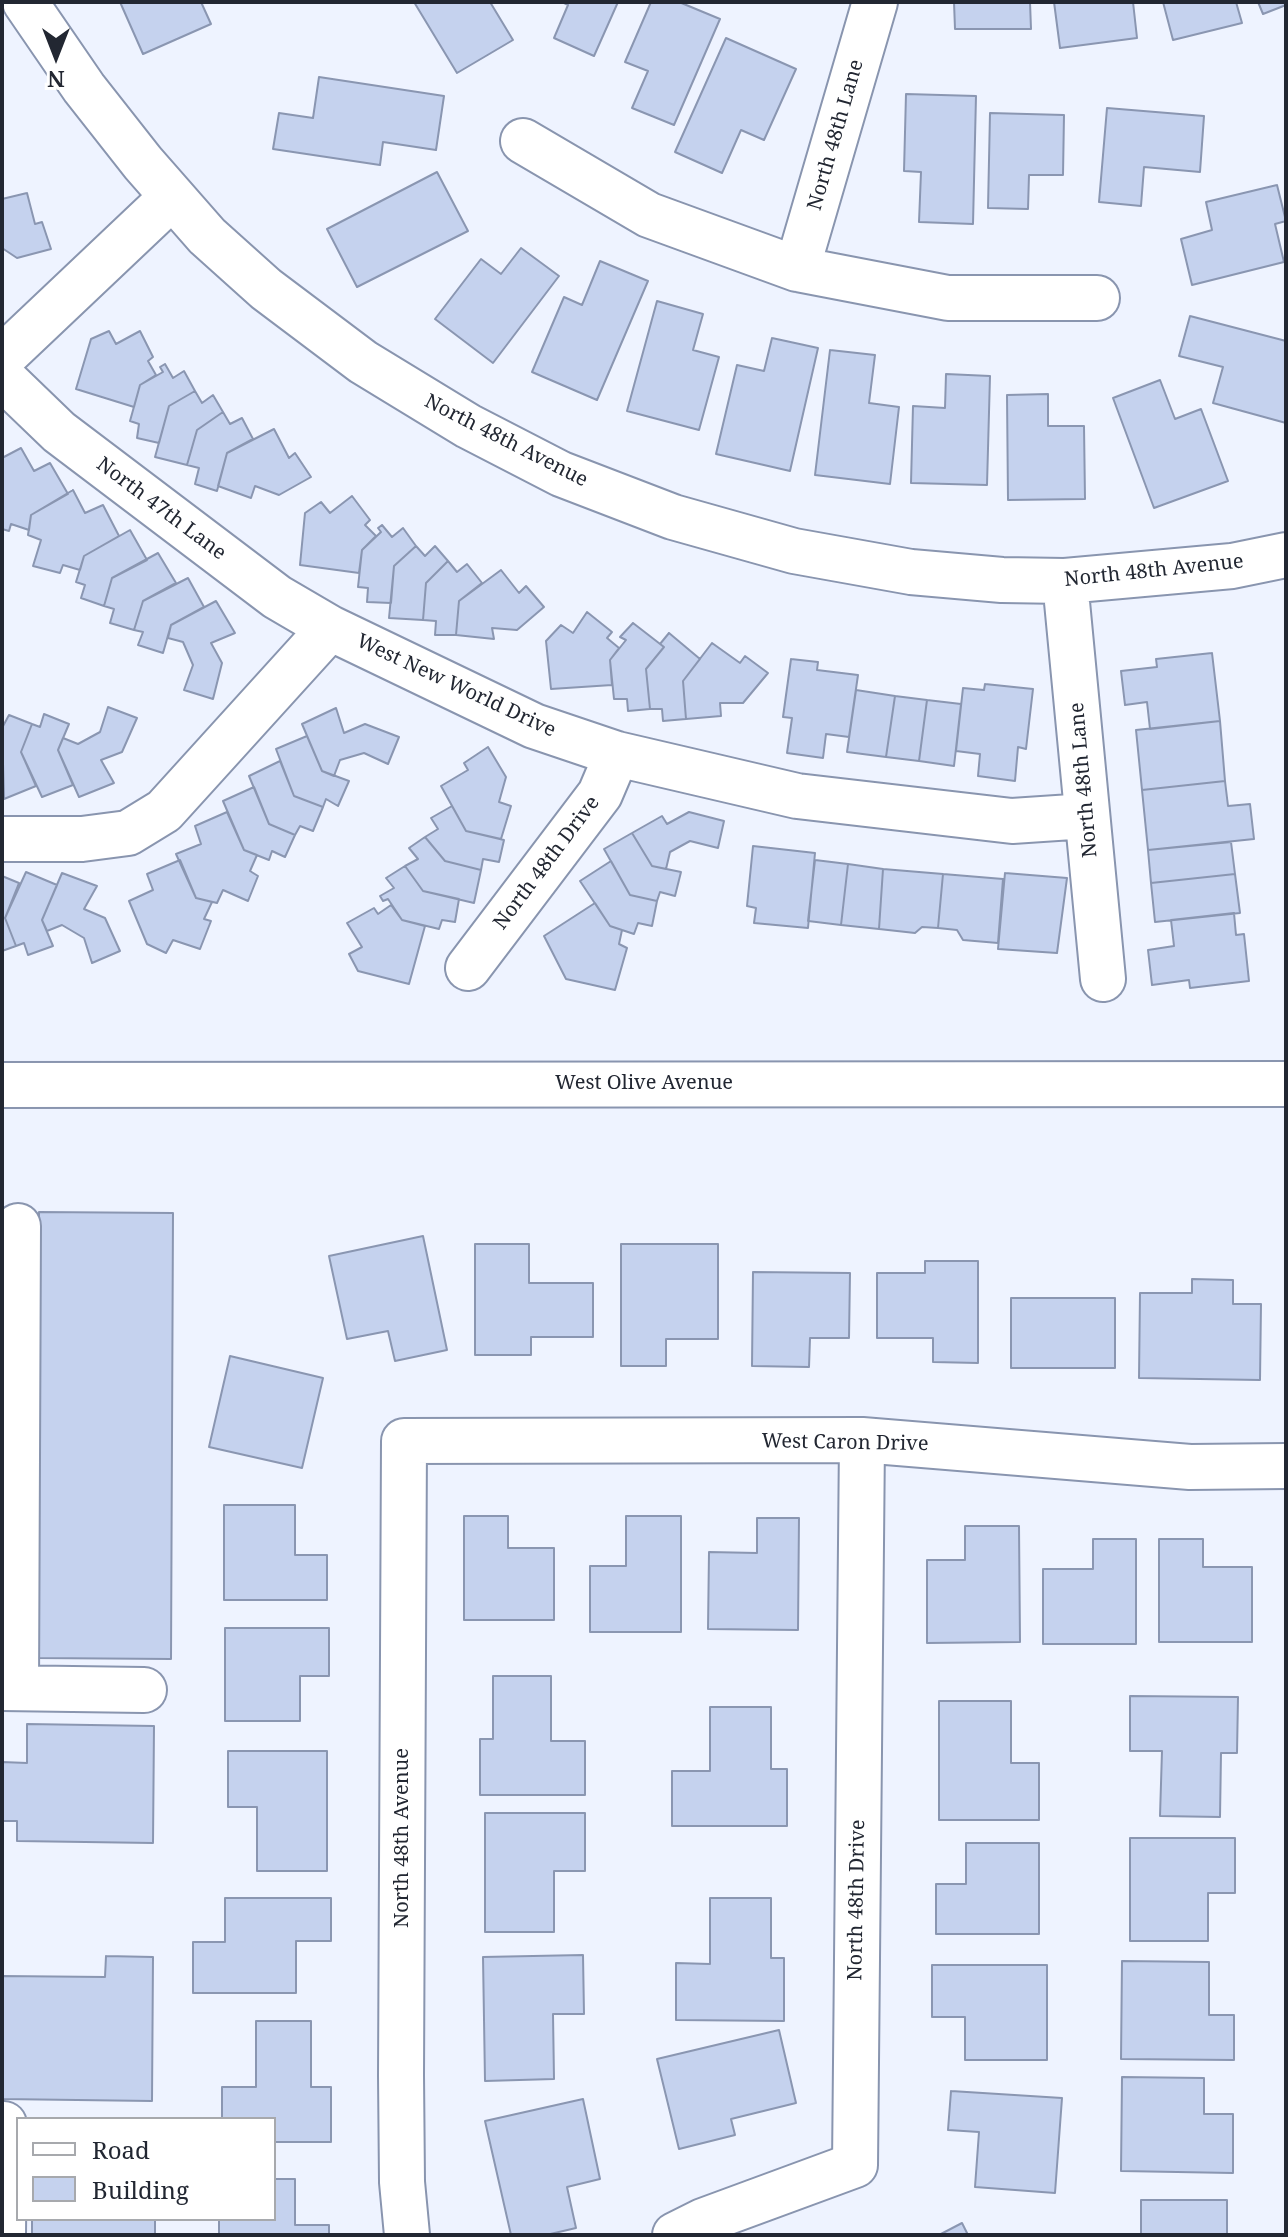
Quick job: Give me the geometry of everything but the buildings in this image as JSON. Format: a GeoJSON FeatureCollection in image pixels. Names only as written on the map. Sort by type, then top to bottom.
{"type":"FeatureCollection","features":[{"type":"Feature","properties":{"kind":"street","name":"North 48th Avenue"},"geometry":{"type":"LineString","coordinates":[[25,2],[84,88],[172,197],[207,236],[266,289],[363,362],[468,426],[561,474],[673,517],[794,551],[911,572],[1002,580],[1065,581],[1232,566],[1286,555]]}},
{"type":"Feature","properties":{"kind":"street","name":"North 48th Lane"},"geometry":{"type":"LineString","coordinates":[[797,269],[875,2]]}},
{"type":"Feature","properties":{"kind":"street"},"geometry":{"type":"LineString","coordinates":[[523,141],[649,215],[797,269],[948,298],[1097,298]]}},
{"type":"Feature","properties":{"kind":"street"},"geometry":{"type":"LineString","coordinates":[[2,358],[172,197]]}},
{"type":"Feature","properties":{"kind":"street","name":"North 47th Lane"},"geometry":{"type":"LineString","coordinates":[[2,377],[59,432],[277,597],[330,628]]}},
{"type":"Feature","properties":{"kind":"street","name":"North 48th Lane"},"geometry":{"type":"LineString","coordinates":[[1065,581],[1103,979]]}},
{"type":"Feature","properties":{"kind":"street"},"geometry":{"type":"LineString","coordinates":[[2,839],[82,839],[128,833],[164,811],[330,628]]}},
{"type":"Feature","properties":{"kind":"street","name":"West New World Drive"},"geometry":{"type":"LineString","coordinates":[[330,628],[534,726],[617,754],[797,796],[1012,821],[1087,816]]}},
{"type":"Feature","properties":{"kind":"street","name":"North 48th Drive"},"geometry":{"type":"LineString","coordinates":[[468,968],[600,794],[617,754]]}},
{"type":"Feature","properties":{"kind":"street","name":"West Olive Avenue"},"geometry":{"type":"LineString","coordinates":[[2,1085],[1286,1084]]}},
{"type":"Feature","properties":{"kind":"street"},"geometry":{"type":"LineString","coordinates":[[18,1226],[9,1418],[9,1688],[144,1690]]}},
{"type":"Feature","properties":{"kind":"street","name":"North 48th Drive"},"geometry":{"type":"LineString","coordinates":[[675,2235],[703,2221],[788,2193],[855,2165],[862,1440]]}},
{"type":"Feature","properties":{"kind":"street","name":"West Caron Drive"},"geometry":{"type":"LineString","coordinates":[[404,1441],[862,1440],[1190,1467],[1286,1466]]}},
{"type":"Feature","properties":{"kind":"street","name":"North 48th Avenue"},"geometry":{"type":"LineString","coordinates":[[404,1441],[401,2075],[402,2182],[407,2235]]}},
{"type":"Feature","properties":{"kind":"street"},"geometry":{"type":"LineString","coordinates":[[3,2235],[8,2124]]}}]}
